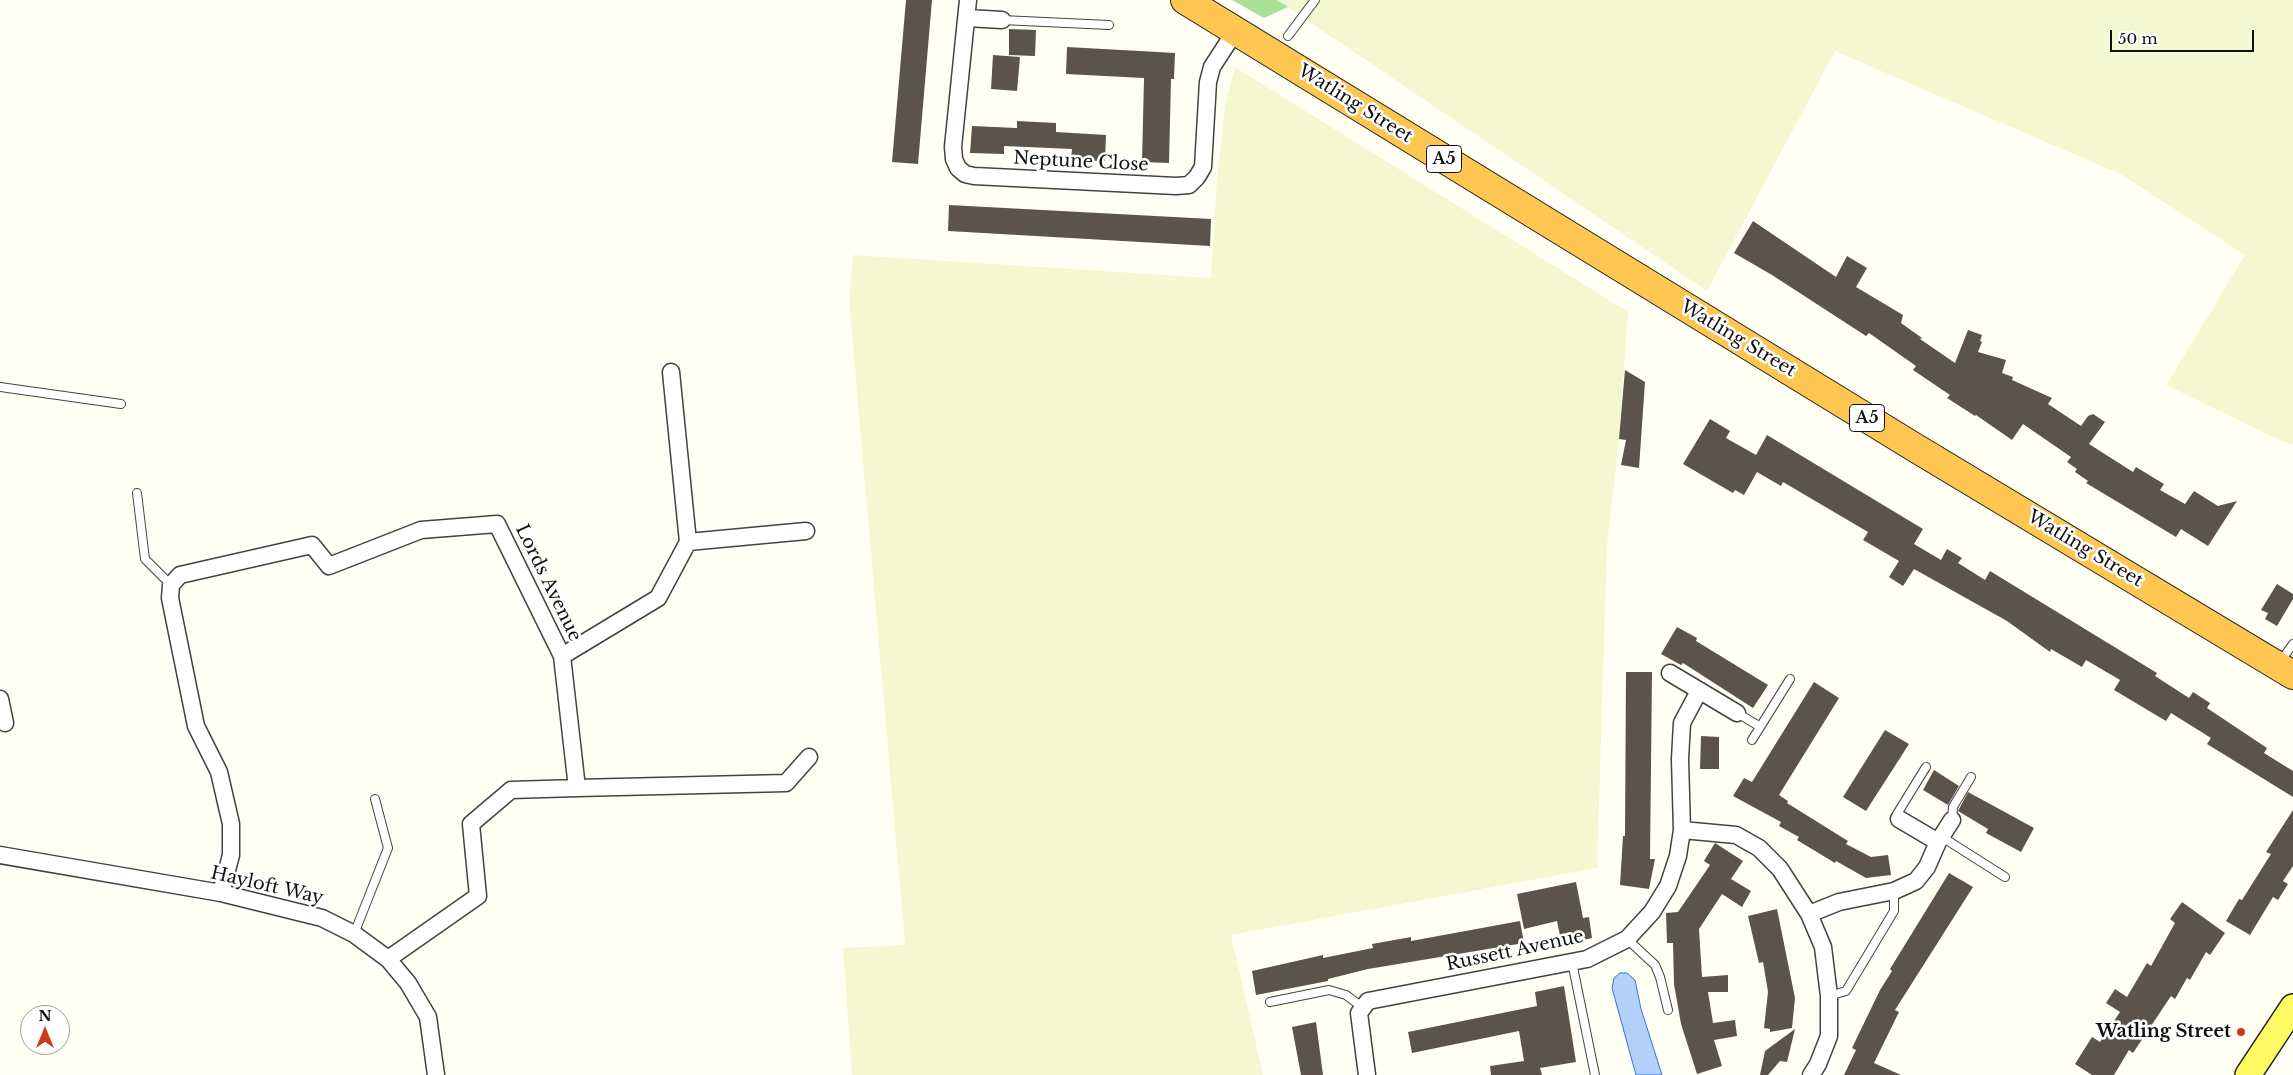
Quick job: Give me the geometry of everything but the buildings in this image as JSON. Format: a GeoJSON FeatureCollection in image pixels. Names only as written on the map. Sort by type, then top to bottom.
{"type":"FeatureCollection","features":[{"type":"Feature","properties":{"kind":"highway","name":"Watling Street"},"geometry":{"type":"LineString","coordinates":[[1185,0],[1906,442],[2285,670]]}},
{"type":"Feature","properties":{"kind":"main road"},"geometry":{"type":"LineString","coordinates":[[2248,1075],[2293,1007]]}},
{"type":"Feature","properties":{"kind":"street","name":"Neptune Close"},"geometry":{"type":"LineString","coordinates":[[968,0],[953,147],[954,160],[958,168],[965,174],[974,176],[1176,186],[1189,185],[1197,178],[1203,167],[1208,82],[1212,67],[1236,30]]}},
{"type":"Feature","properties":{"kind":"street"},"geometry":{"type":"LineString","coordinates":[[966,18],[1002,20]]}},
{"type":"Feature","properties":{"kind":"street"},"geometry":{"type":"LineString","coordinates":[[562,656],[658,598],[688,542],[671,372]]}},
{"type":"Feature","properties":{"kind":"street","name":"Lords Avenue"},"geometry":{"type":"LineString","coordinates":[[171,584],[180,575],[312,545],[329,566],[421,530],[498,524],[562,656],[577,788]]}},
{"type":"Feature","properties":{"kind":"street"},"geometry":{"type":"LineString","coordinates":[[688,542],[806,531]]}},
{"type":"Feature","properties":{"kind":"street"},"geometry":{"type":"LineString","coordinates":[[171,584],[170,598],[196,726],[219,772],[231,824],[231,855],[221,894]]}},
{"type":"Feature","properties":{"kind":"street"},"geometry":{"type":"LineString","coordinates":[[1670,673],[1737,713]]}},
{"type":"Feature","properties":{"kind":"street","name":"Russett Avenue"},"geometry":{"type":"LineString","coordinates":[[1362,1007],[1368,1001],[1375,999],[1587,959],[1627,939],[1652,912],[1668,886],[1678,856],[1682,830],[1680,759],[1682,723],[1699,691]]}},
{"type":"Feature","properties":{"kind":"street"},"geometry":{"type":"LineString","coordinates":[[0,699],[5,723]]}},
{"type":"Feature","properties":{"kind":"street"},"geometry":{"type":"LineString","coordinates":[[388,959],[478,896],[471,824],[511,790],[786,783],[809,757]]}},
{"type":"Feature","properties":{"kind":"street"},"geometry":{"type":"LineString","coordinates":[[1899,819],[1940,840]]}},
{"type":"Feature","properties":{"kind":"street"},"geometry":{"type":"LineString","coordinates":[[1809,914],[1839,902],[1894,891],[1916,881],[1927,867],[1952,820]]}},
{"type":"Feature","properties":{"kind":"street"},"geometry":{"type":"LineString","coordinates":[[1682,830],[1736,835],[1759,848],[1780,869],[1809,914],[1824,947],[1829,996],[1828,1036],[1818,1064],[1811,1075]]}},
{"type":"Feature","properties":{"kind":"street","name":"Hayloft Way"},"geometry":{"type":"LineString","coordinates":[[0,856],[221,894],[322,918],[354,934],[388,959],[408,983],[428,1017],[436,1075]]}},
{"type":"Feature","properties":{"kind":"street"},"geometry":{"type":"LineString","coordinates":[[1362,1007],[1359,1013],[1359,1022],[1367,1075]]}},
{"type":"Feature","properties":{"kind":"lane"},"geometry":{"type":"LineString","coordinates":[[1288,36],[1315,0]]}},
{"type":"Feature","properties":{"kind":"lane"},"geometry":{"type":"LineString","coordinates":[[1002,20],[1109,25]]}},
{"type":"Feature","properties":{"kind":"lane"},"geometry":{"type":"LineString","coordinates":[[0,387],[121,404]]}},
{"type":"Feature","properties":{"kind":"lane"},"geometry":{"type":"LineString","coordinates":[[137,493],[145,558],[171,584]]}},
{"type":"Feature","properties":{"kind":"lane"},"geometry":{"type":"LineString","coordinates":[[2285,670],[2293,644]]}},
{"type":"Feature","properties":{"kind":"lane"},"geometry":{"type":"LineString","coordinates":[[1752,740],[1790,678]]}},
{"type":"Feature","properties":{"kind":"lane"},"geometry":{"type":"LineString","coordinates":[[1737,713],[1760,726]]}},
{"type":"Feature","properties":{"kind":"lane"},"geometry":{"type":"LineString","coordinates":[[1899,819],[1897,814],[1926,767]]}},
{"type":"Feature","properties":{"kind":"lane"},"geometry":{"type":"LineString","coordinates":[[1952,820],[1953,808],[1971,777]]}},
{"type":"Feature","properties":{"kind":"lane"},"geometry":{"type":"LineString","coordinates":[[354,934],[388,848],[375,799]]}},
{"type":"Feature","properties":{"kind":"lane"},"geometry":{"type":"LineString","coordinates":[[1940,840],[2005,877]]}},
{"type":"Feature","properties":{"kind":"lane"},"geometry":{"type":"LineString","coordinates":[[1829,996],[1846,991],[1894,911],[1894,891]]}},
{"type":"Feature","properties":{"kind":"lane"},"geometry":{"type":"LineString","coordinates":[[1627,939],[1655,965],[1668,1010]]}},
{"type":"Feature","properties":{"kind":"lane"},"geometry":{"type":"LineString","coordinates":[[1572,962],[1595,1075]]}},
{"type":"Feature","properties":{"kind":"lane"},"geometry":{"type":"LineString","coordinates":[[1270,1002],[1329,990],[1346,996],[1362,1007]]}},
{"type":"Feature","properties":{"kind":"green space"},"geometry":{"type":"Polygon","coordinates":[[[1232,0],[1277,0],[1288,7],[1264,18],[1232,0]]]}},
{"type":"Feature","properties":{"kind":"green space"},"geometry":{"type":"Polygon","coordinates":[[[1277,0],[2293,0],[2293,444],[2281,441],[2166,385],[2245,255],[2122,175],[1835,51],[1707,291],[1277,0]]]}},
{"type":"Feature","properties":{"kind":"green space"},"geometry":{"type":"Polygon","coordinates":[[[1235,67],[1628,312],[1619,439],[1607,545],[1597,868],[1231,935],[1263,1075],[852,1075],[843,948],[905,945],[849,301],[853,255],[1211,278],[1217,179],[1225,106],[1235,67]]]}},
{"type":"Feature","properties":{"kind":"water"},"geometry":{"type":"Polygon","coordinates":[[[1620,973],[1627,973],[1635,980],[1641,1009],[1662,1075],[1636,1075],[1612,988],[1614,978],[1620,973]]]}},
{"type":"Feature","properties":{"kind":"place","name":"Watling Street"},"geometry":{"type":"Point","coordinates":[2241,1032]}}]}
